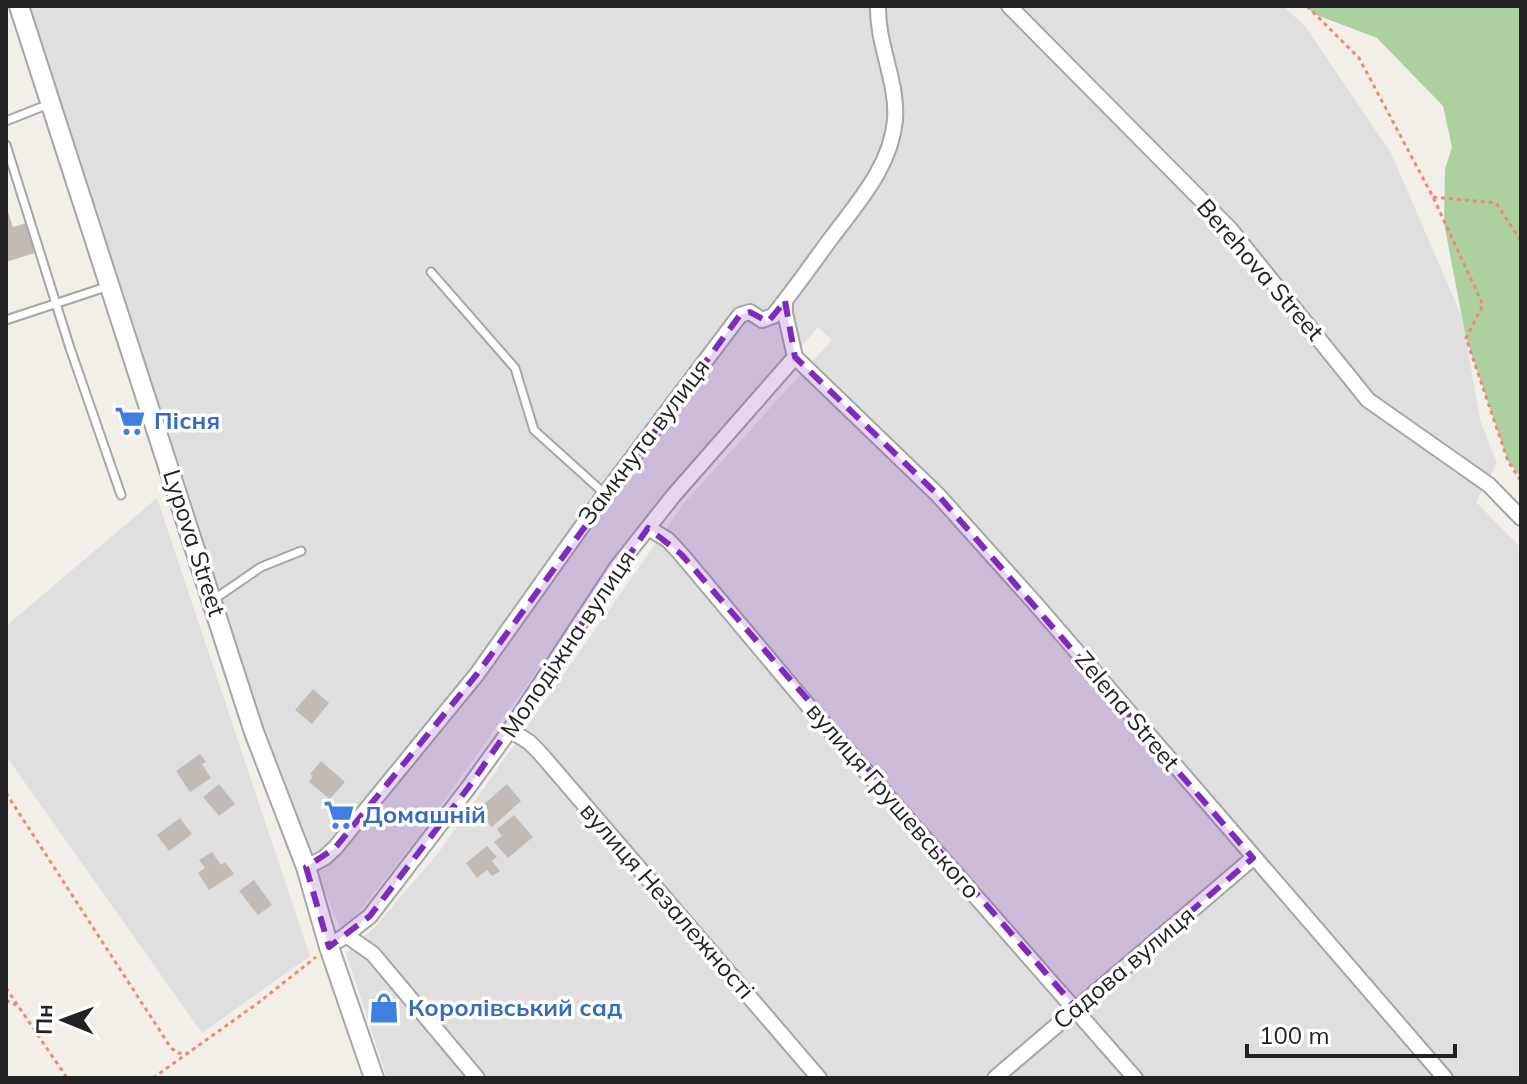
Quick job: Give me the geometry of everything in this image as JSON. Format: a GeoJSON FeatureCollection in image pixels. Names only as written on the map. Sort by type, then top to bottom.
{"type":"FeatureCollection","features":[{"type":"Feature","properties":{"kind":"street","name":"Lypova Street"},"geometry":{"type":"LineString","coordinates":[[19,6],[254,732],[306,867],[329,947],[374,1078]]}},
{"type":"Feature","properties":{"kind":"street","name":"Замкнута вулиця"},"geometry":{"type":"LineString","coordinates":[[306,867],[335,848],[477,674],[605,494],[740,315],[750,312],[762,320],[769,319],[866,191],[883,162],[895,120],[894,100],[877,23],[878,6]]}},
{"type":"Feature","properties":{"kind":"street","name":"Berehova Street"},"geometry":{"type":"LineString","coordinates":[[1009,6],[1230,229],[1368,400],[1489,485],[1521,518]]}},
{"type":"Feature","properties":{"kind":"street"},"geometry":{"type":"LineString","coordinates":[[785,301],[795,357]]}},
{"type":"Feature","properties":{"kind":"street","name":"Молодіжна вулиця"},"geometry":{"type":"LineString","coordinates":[[329,947],[370,916],[427,844],[510,730],[617,567],[674,495],[795,357]]}},
{"type":"Feature","properties":{"kind":"street","name":"Zelena Street"},"geometry":{"type":"LineString","coordinates":[[795,357],[938,495],[1253,858],[1316,926],[1445,1078]]}},
{"type":"Feature","properties":{"kind":"street","name":"вулиця Грушевського"},"geometry":{"type":"LineString","coordinates":[[648,528],[668,540],[681,554],[816,714],[1135,1078]]}},
{"type":"Feature","properties":{"kind":"street","name":"вулиця Незалежності"},"geometry":{"type":"LineString","coordinates":[[510,730],[540,753],[819,1078]]}},
{"type":"Feature","properties":{"kind":"street","name":"Садова вулиця"},"geometry":{"type":"LineString","coordinates":[[995,1078],[1253,858]]}},
{"type":"Feature","properties":{"kind":"street"},"geometry":{"type":"LineString","coordinates":[[346,935],[373,954],[477,1078]]}},
{"type":"Feature","properties":{"kind":"lane"},"geometry":{"type":"LineString","coordinates":[[6,121],[50,103]]}},
{"type":"Feature","properties":{"kind":"lane"},"geometry":{"type":"LineString","coordinates":[[6,145],[121,495]]}},
{"type":"Feature","properties":{"kind":"lane"},"geometry":{"type":"LineString","coordinates":[[431,272],[515,368],[534,430],[605,494]]}},
{"type":"Feature","properties":{"kind":"lane"},"geometry":{"type":"LineString","coordinates":[[6,320],[109,286]]}},
{"type":"Feature","properties":{"kind":"lane"},"geometry":{"type":"LineString","coordinates":[[212,601],[261,567],[301,551]]}},
{"type":"Feature","properties":{"kind":"path"},"geometry":{"type":"LineString","coordinates":[[1307,6],[1359,58],[1433,197],[1483,305],[1466,338],[1508,461],[1521,481]]}},
{"type":"Feature","properties":{"kind":"path"},"geometry":{"type":"LineString","coordinates":[[1433,197],[1496,203],[1521,241]]}},
{"type":"Feature","properties":{"kind":"path"},"geometry":{"type":"LineString","coordinates":[[6,793],[171,1048],[178,1053],[188,1053]]}},
{"type":"Feature","properties":{"kind":"path"},"geometry":{"type":"LineString","coordinates":[[153,1078],[258,1003],[329,947]]}},
{"type":"Feature","properties":{"kind":"path"},"geometry":{"type":"LineString","coordinates":[[6,988],[67,1078]]}},
{"type":"Feature","properties":{"kind":"path"},"geometry":{"type":"LineString","coordinates":[[6,1000],[19,1006]]}},
{"type":"Feature","properties":{"kind":"highlighted area"},"geometry":{"type":"Polygon","coordinates":[[[785,301],[795,357],[938,495],[1253,858],[1077,1009],[681,554],[648,528],[468,788],[370,916],[329,947],[306,867],[335,848],[477,674],[740,315],[750,312],[768,322],[785,301]]]}},
{"type":"Feature","properties":{"kind":"shaded area"},"geometry":{"type":"Polygon","coordinates":[[[27,6],[1283,6],[1305,26],[1391,153],[1462,317],[1480,420],[1497,463],[1476,502],[1521,548],[1521,1078],[387,1078],[346,953],[374,928],[439,852],[684,503],[832,340],[818,327],[605,575],[417,839],[342,933],[299,830],[225,615],[27,6]]]}},
{"type":"Feature","properties":{"kind":"shaded area"},"geometry":{"type":"Polygon","coordinates":[[[157,498],[310,956],[202,1033],[6,756],[6,626],[157,498]]]}},
{"type":"Feature","properties":{"kind":"green space"},"geometry":{"type":"Polygon","coordinates":[[[1306,6],[1521,6],[1521,477],[1508,461],[1466,338],[1444,223],[1445,169],[1452,147],[1443,106],[1377,38],[1314,14],[1306,6]]]}},
{"type":"Feature","properties":{"kind":"building"},"geometry":{"type":"Polygon","coordinates":[[[6,206],[13,227],[26,223],[35,253],[6,262],[6,206]]]}},
{"type":"Feature","properties":{"kind":"building"},"geometry":{"type":"Polygon","coordinates":[[[313,689],[329,703],[312,724],[295,710],[313,689]]]}},
{"type":"Feature","properties":{"kind":"building"},"geometry":{"type":"Polygon","coordinates":[[[200,754],[211,778],[190,792],[176,771],[200,754]]]}},
{"type":"Feature","properties":{"kind":"building"},"geometry":{"type":"Polygon","coordinates":[[[321,761],[345,782],[330,799],[309,782],[313,776],[310,774],[321,761]]]}},
{"type":"Feature","properties":{"kind":"building"},"geometry":{"type":"Polygon","coordinates":[[[219,784],[235,804],[219,816],[203,797],[219,784]]]}},
{"type":"Feature","properties":{"kind":"building"},"geometry":{"type":"Polygon","coordinates":[[[507,784],[521,801],[492,827],[477,810],[507,784]]]}},
{"type":"Feature","properties":{"kind":"building"},"geometry":{"type":"Polygon","coordinates":[[[514,815],[533,837],[508,858],[494,842],[502,836],[497,829],[514,815]]]}},
{"type":"Feature","properties":{"kind":"building"},"geometry":{"type":"Polygon","coordinates":[[[180,818],[192,834],[169,851],[157,835],[180,818]]]}},
{"type":"Feature","properties":{"kind":"building"},"geometry":{"type":"Polygon","coordinates":[[[487,846],[497,857],[492,861],[500,871],[492,876],[487,870],[477,878],[466,863],[487,846]]]}},
{"type":"Feature","properties":{"kind":"building"},"geometry":{"type":"Polygon","coordinates":[[[212,852],[221,865],[225,862],[234,874],[209,890],[198,873],[205,868],[199,860],[212,852]]]}},
{"type":"Feature","properties":{"kind":"building"},"geometry":{"type":"Polygon","coordinates":[[[254,880],[272,905],[258,915],[239,891],[254,880]]]}},
{"type":"Feature","properties":{"kind":"place","name":"Пісня"},"geometry":{"type":"Point","coordinates":[130,421]}},
{"type":"Feature","properties":{"kind":"place","name":"Домашній"},"geometry":{"type":"Point","coordinates":[339,815]}},
{"type":"Feature","properties":{"kind":"place","name":"Королівський сад"},"geometry":{"type":"Point","coordinates":[384,1008]}}]}
